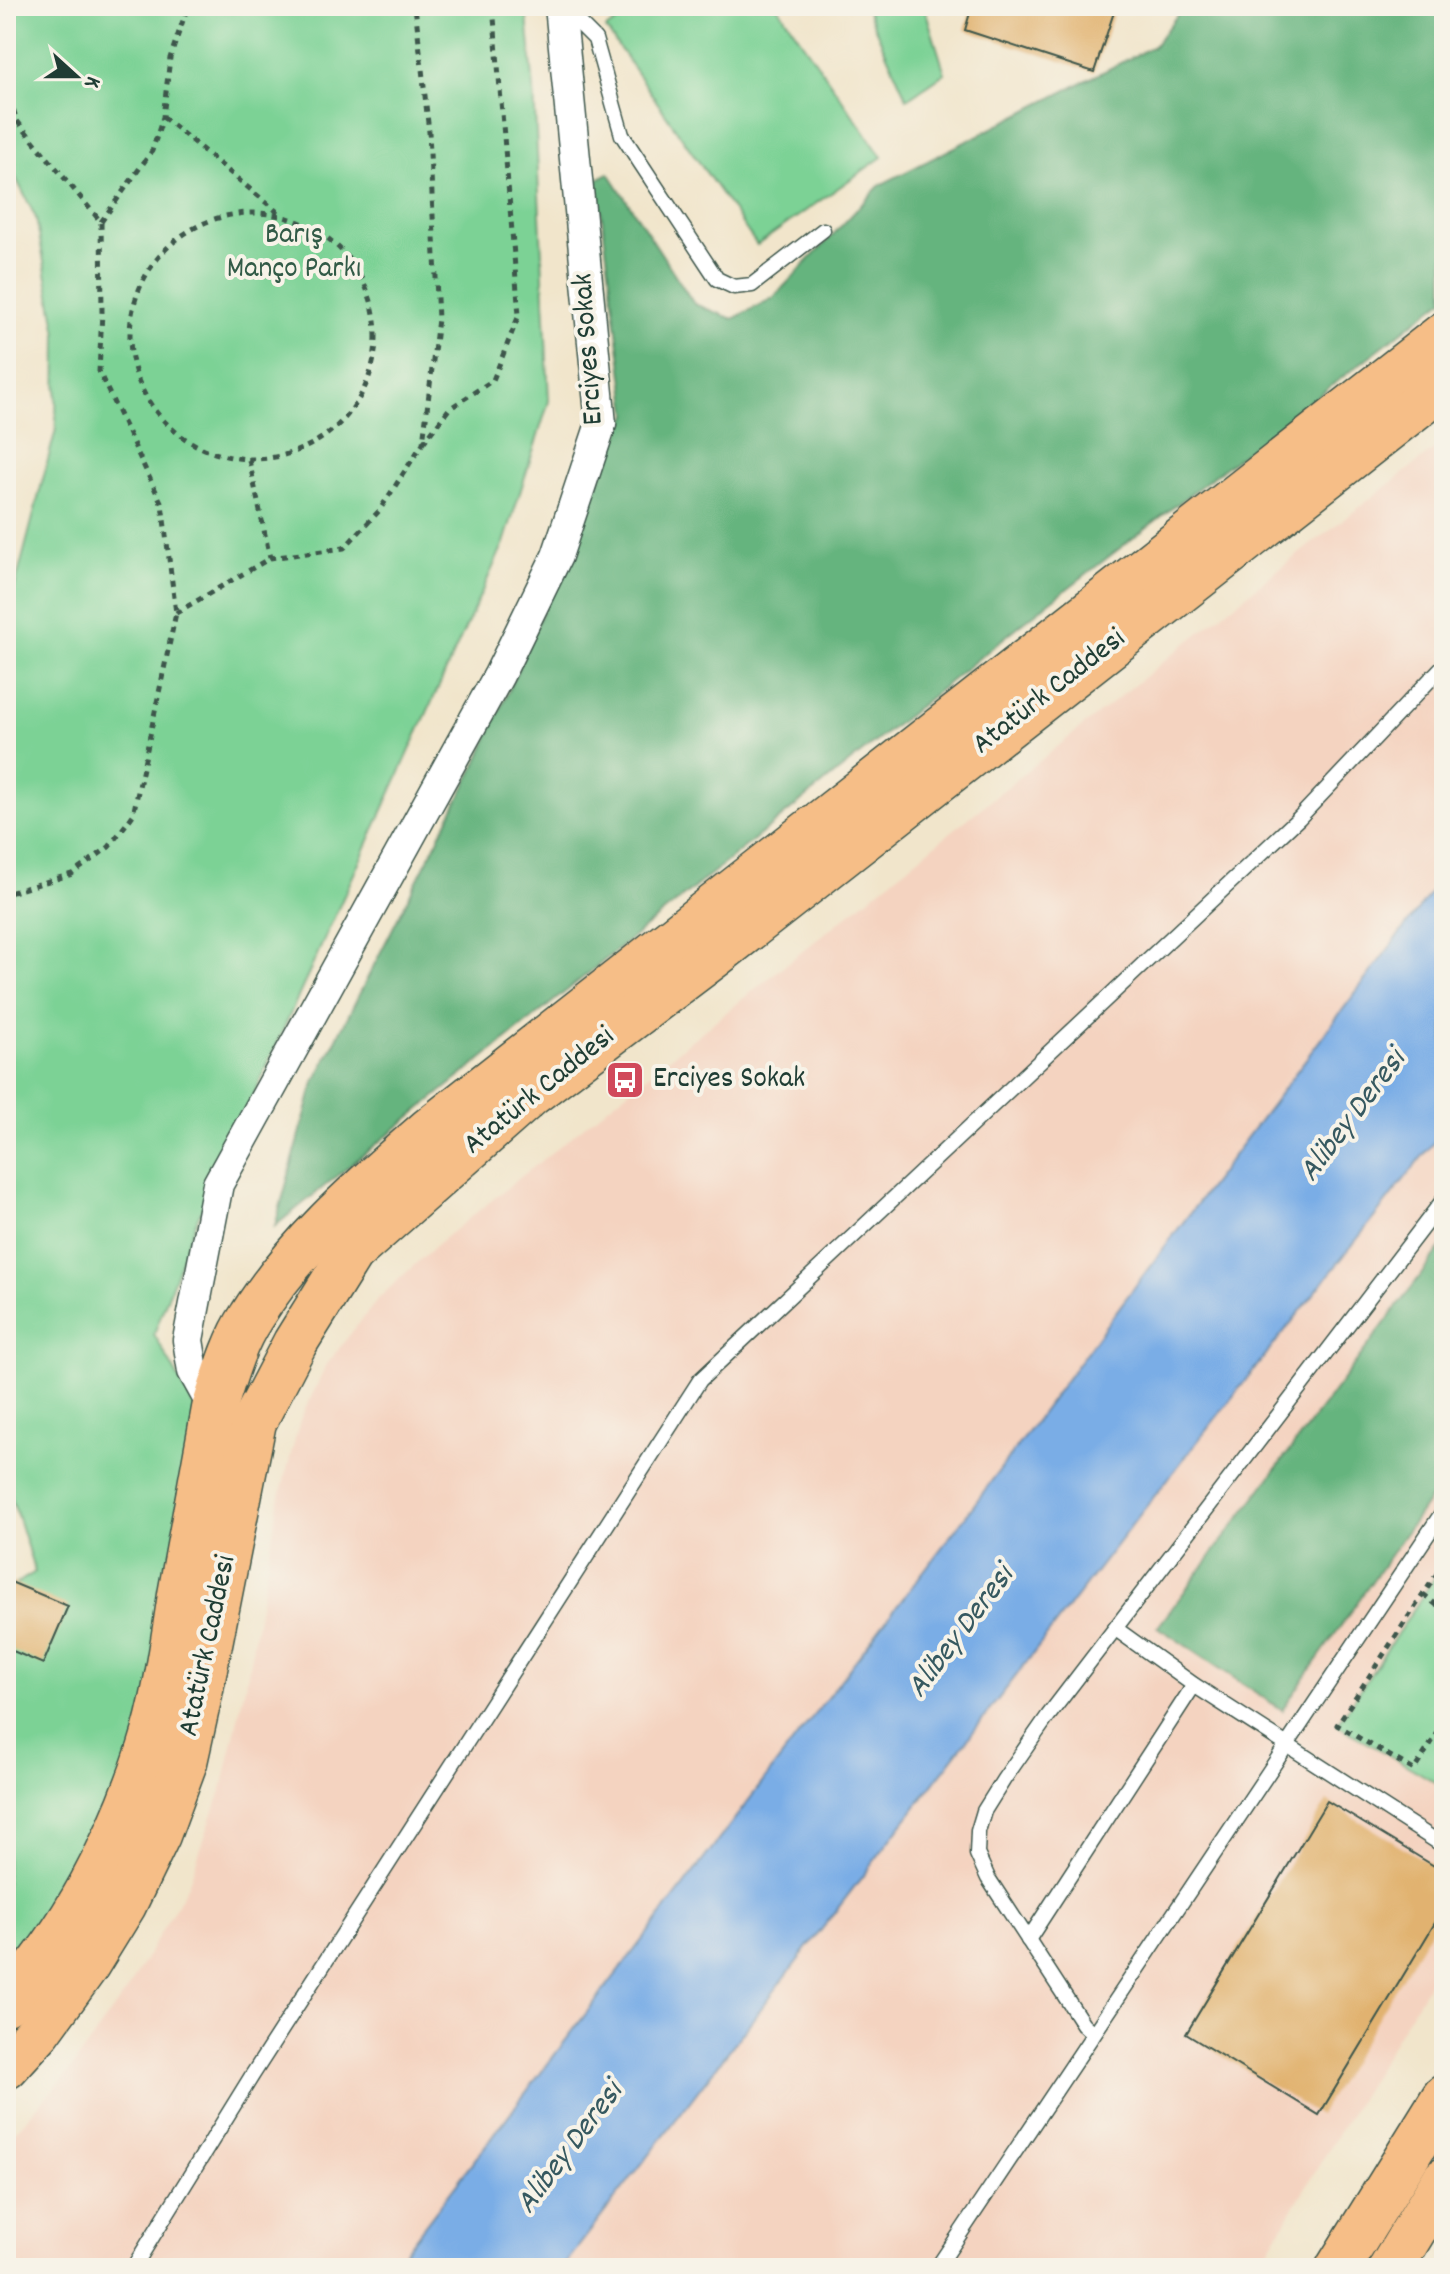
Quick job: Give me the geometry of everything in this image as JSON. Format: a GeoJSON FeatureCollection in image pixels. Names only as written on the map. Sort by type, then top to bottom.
{"type":"FeatureCollection","features":[{"type":"Feature","properties":{"kind":"main road","name":"Atatürk Caddesi"},"geometry":{"type":"LineString","coordinates":[[6,2067],[39,2031],[87,1965],[124,1905],[158,1835],[185,1762],[199,1699],[234,1415],[228,1367],[250,1318],[307,1243],[371,1180],[430,1129],[1444,334]]}},
{"type":"Feature","properties":{"kind":"main road","name":"Atatürk Caddesi"},"geometry":{"type":"LineString","coordinates":[[6,2003],[53,1947],[83,1897],[105,1856],[149,1750],[234,1415],[295,1343],[351,1253],[531,1094],[714,956],[1444,385]]}},
{"type":"Feature","properties":{"kind":"main road"},"geometry":{"type":"LineString","coordinates":[[1338,2268],[1444,2097]]}},
{"type":"Feature","properties":{"kind":"main road"},"geometry":{"type":"LineString","coordinates":[[1391,2268],[1444,2180]]}},
{"type":"Feature","properties":{"kind":"street","name":"Erciyes Sokak"},"geometry":{"type":"LineString","coordinates":[[234,1415],[193,1371],[188,1340],[218,1184],[499,675],[557,556],[601,424],[561,6]]}},
{"type":"Feature","properties":{"kind":"lane"},"geometry":{"type":"LineString","coordinates":[[561,6],[595,39],[622,135],[717,279],[734,287],[752,285],[823,230]]}},
{"type":"Feature","properties":{"kind":"lane"},"geometry":{"type":"LineString","coordinates":[[133,2268],[261,2060],[700,1380],[1299,818],[1444,665]]}},
{"type":"Feature","properties":{"kind":"lane"},"geometry":{"type":"LineString","coordinates":[[1093,2033],[1083,2024],[988,1878],[977,1854],[978,1831],[984,1811],[1048,1716],[1444,1199]]}},
{"type":"Feature","properties":{"kind":"lane"},"geometry":{"type":"LineString","coordinates":[[937,2268],[1444,1510]]}},
{"type":"Feature","properties":{"kind":"lane"},"geometry":{"type":"LineString","coordinates":[[1116,1629],[1194,1685],[1444,1846]]}},
{"type":"Feature","properties":{"kind":"lane"},"geometry":{"type":"LineString","coordinates":[[1028,1940],[1194,1685]]}},
{"type":"Feature","properties":{"kind":"path"},"geometry":{"type":"LineString","coordinates":[[6,894],[72,874],[109,847],[133,815],[176,613],[162,504],[99,372],[101,222],[152,151],[163,117],[170,58],[188,6]]}},
{"type":"Feature","properties":{"kind":"path"},"geometry":{"type":"LineString","coordinates":[[415,6],[429,132],[438,319],[423,443]]}},
{"type":"Feature","properties":{"kind":"path"},"geometry":{"type":"LineString","coordinates":[[176,613],[270,558],[344,548],[379,511],[449,409],[493,380],[519,315],[493,6]]}},
{"type":"Feature","properties":{"kind":"path"},"geometry":{"type":"LineString","coordinates":[[6,87],[17,121],[101,222]]}},
{"type":"Feature","properties":{"kind":"path"},"geometry":{"type":"LineString","coordinates":[[163,117],[280,214],[318,230],[348,256],[369,291],[377,331],[372,371],[354,407],[325,436],[289,454],[249,460],[208,452],[173,431],[146,400],[132,361],[130,320],[142,280],[166,247],[200,223],[239,212],[280,214]]}},
{"type":"Feature","properties":{"kind":"path"},"geometry":{"type":"LineString","coordinates":[[249,460],[270,558]]}},
{"type":"Feature","properties":{"kind":"path"},"geometry":{"type":"LineString","coordinates":[[1444,1563],[1337,1725],[1414,1770],[1444,1723]]}},
{"type":"Feature","properties":{"kind":"path"},"geometry":{"type":"LineString","coordinates":[[1423,1594],[1444,1611]]}},
{"type":"Feature","properties":{"kind":"shaded area"},"geometry":{"type":"Polygon","coordinates":[[[1444,442],[1444,1958],[1257,2268],[6,2268],[6,2141],[68,2073],[130,1986],[188,1885],[223,1785],[247,1678],[278,1504],[300,1420],[328,1362],[379,1298],[436,1245],[1274,573],[1444,442]]]}},
{"type":"Feature","properties":{"kind":"green space","name":"Barış Manço Parkı"},"geometry":{"type":"Polygon","coordinates":[[[6,6],[526,6],[534,90],[549,401],[504,543],[191,1233],[154,1334],[196,1410],[152,1699],[102,1837],[6,1977],[6,1590],[35,1572],[6,1480],[6,621],[56,429],[57,333],[36,218],[6,158],[6,6]]]}},
{"type":"Feature","properties":{"kind":"green space"},"geometry":{"type":"Polygon","coordinates":[[[639,6],[777,6],[882,157],[757,245],[606,29],[639,6]]]}},
{"type":"Feature","properties":{"kind":"green space"},"geometry":{"type":"Polygon","coordinates":[[[865,6],[924,6],[945,73],[907,99],[865,6]]]}},
{"type":"Feature","properties":{"kind":"green space"},"geometry":{"type":"Polygon","coordinates":[[[1184,6],[1444,6],[1444,299],[1020,625],[275,1226],[314,1083],[478,761],[628,414],[597,179],[609,173],[694,304],[733,319],[773,298],[880,185],[1154,46],[1184,6]]]}},
{"type":"Feature","properties":{"kind":"green space"},"geometry":{"type":"Polygon","coordinates":[[[1444,1244],[1444,1478],[1282,1710],[1158,1627],[1444,1244]]]}},
{"type":"Feature","properties":{"kind":"green space"},"geometry":{"type":"Polygon","coordinates":[[[1444,1563],[1444,1787],[1337,1725],[1444,1563]]]}},
{"type":"Feature","properties":{"kind":"water","name":"Alibey Deresi"},"geometry":{"type":"Polygon","coordinates":[[[1444,875],[1444,1129],[1134,1522],[562,2268],[392,2268],[965,1517],[1444,875]]]}},
{"type":"Feature","properties":{"kind":"building"},"geometry":{"type":"Polygon","coordinates":[[[972,6],[1116,6],[1094,72],[965,30],[972,6]]]}},
{"type":"Feature","properties":{"kind":"building"},"geometry":{"type":"Polygon","coordinates":[[[6,313],[14,345],[6,346],[6,313]]]}},
{"type":"Feature","properties":{"kind":"building"},"geometry":{"type":"Polygon","coordinates":[[[6,375],[12,376],[8,420],[6,420],[6,375]]]}},
{"type":"Feature","properties":{"kind":"building"},"geometry":{"type":"Polygon","coordinates":[[[6,1580],[68,1606],[43,1664],[6,1648],[6,1580]]]}},
{"type":"Feature","properties":{"kind":"building"},"geometry":{"type":"Polygon","coordinates":[[[1327,1801],[1444,1872],[1444,1908],[1319,2115],[1186,2034],[1327,1801]]]}},
{"type":"Feature","properties":{"kind":"place","name":"Erciyes Sokak"},"geometry":{"type":"Point","coordinates":[625,1080]}}]}
